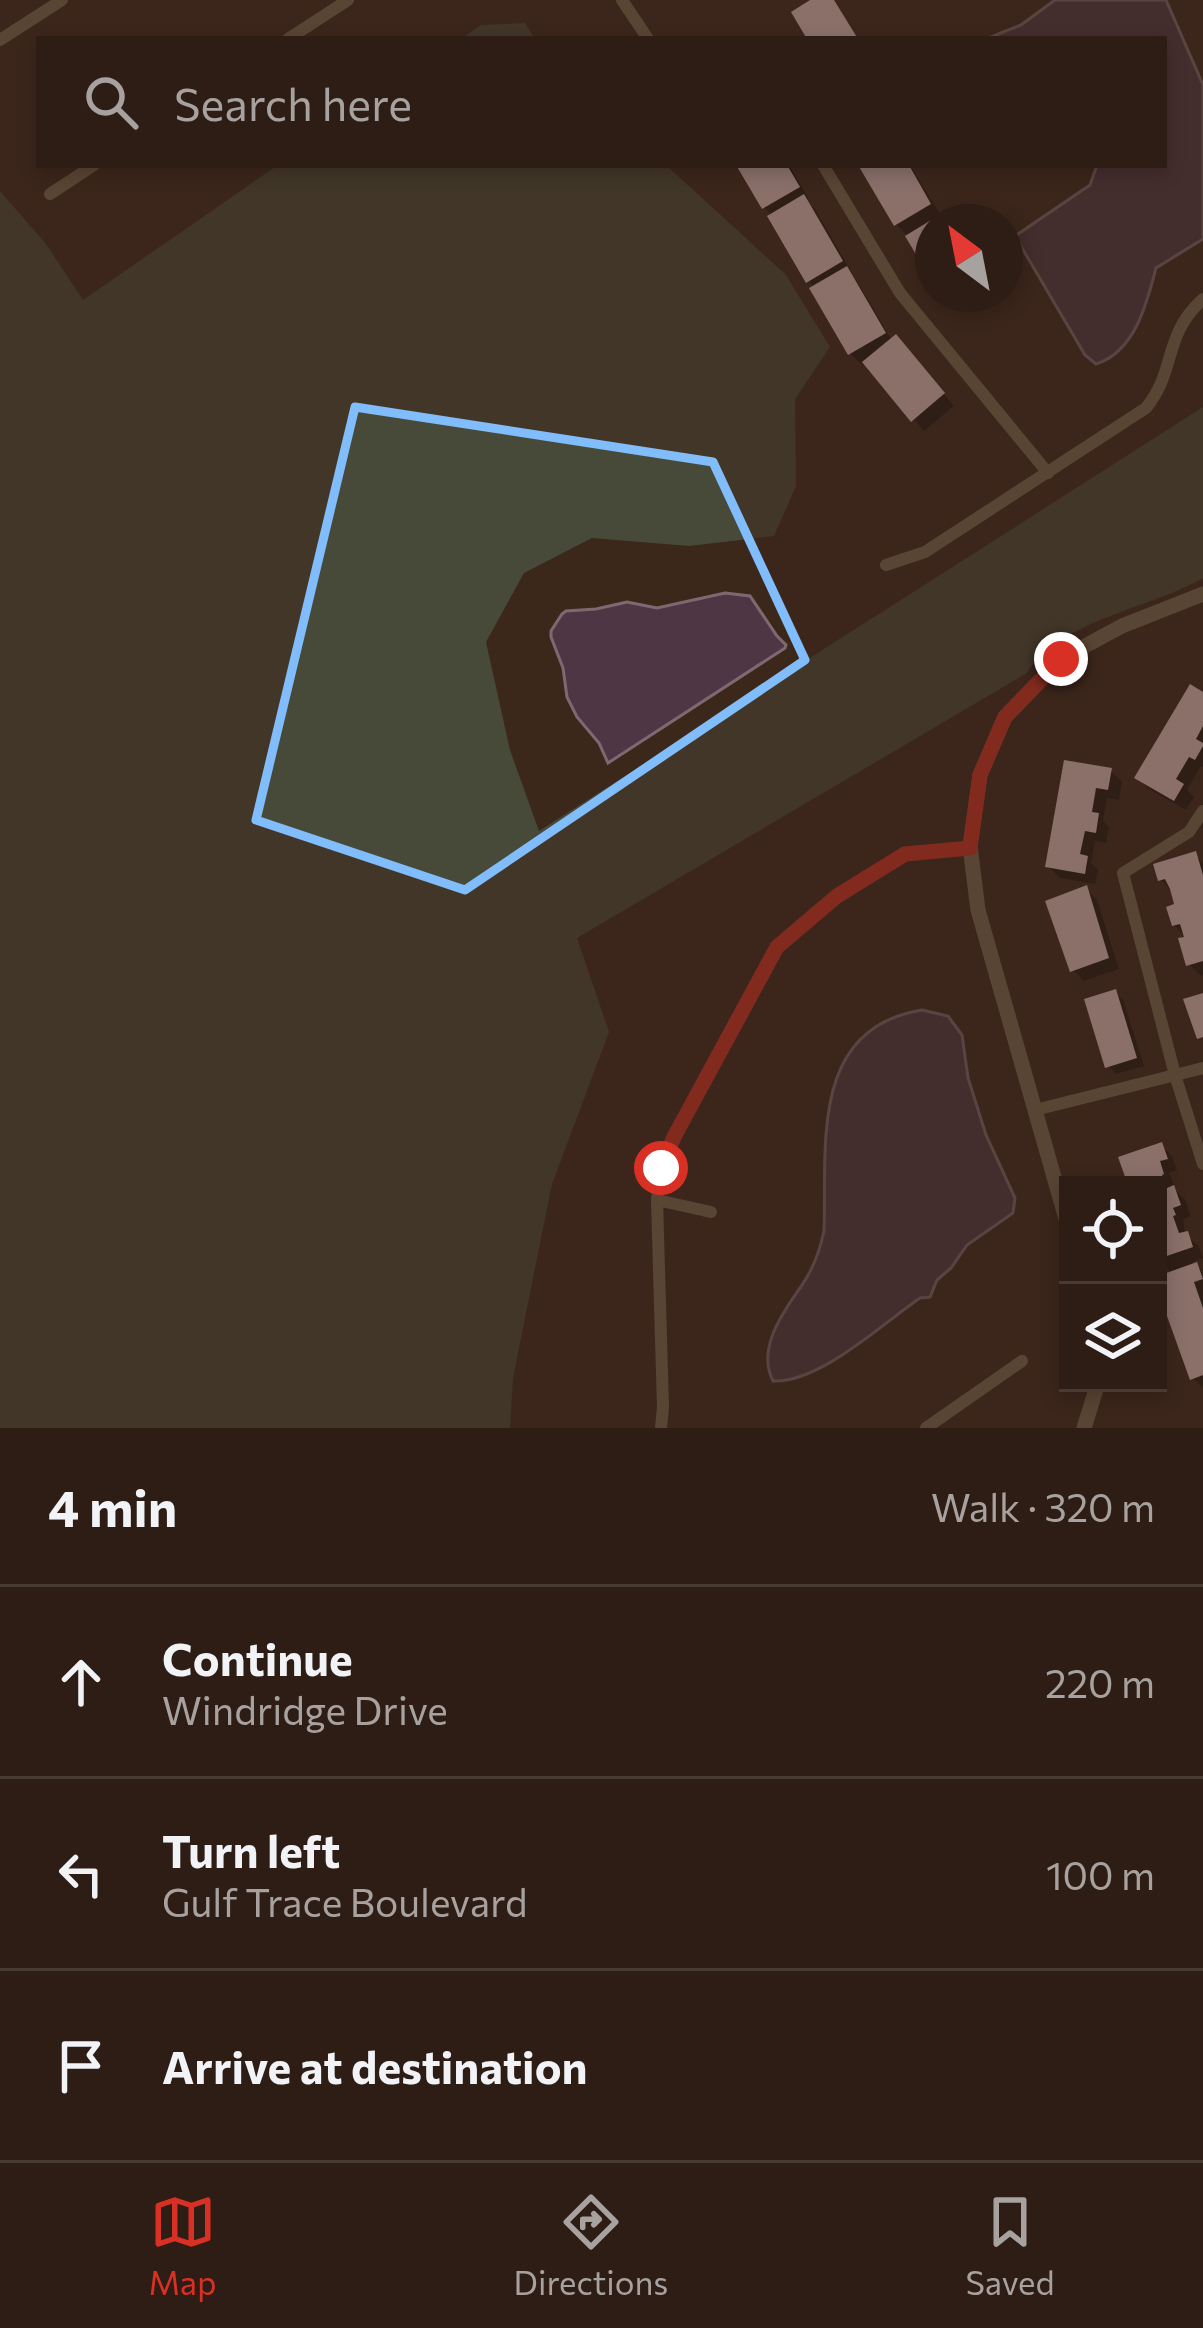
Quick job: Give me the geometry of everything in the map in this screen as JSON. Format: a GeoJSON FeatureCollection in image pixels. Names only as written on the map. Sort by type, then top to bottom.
{"type":"FeatureCollection","features":[{"type":"Feature","properties":{"kind":"street"},"geometry":{"type":"LineString","coordinates":[[0,40],[62,0]]}},
{"type":"Feature","properties":{"kind":"street"},"geometry":{"type":"LineString","coordinates":[[293,36],[348,0]]}},
{"type":"Feature","properties":{"kind":"street"},"geometry":{"type":"LineString","coordinates":[[623,0],[646,36]]}},
{"type":"Feature","properties":{"kind":"street"},"geometry":{"type":"LineString","coordinates":[[50,194],[89,168]]}},
{"type":"Feature","properties":{"kind":"street"},"geometry":{"type":"LineString","coordinates":[[825,168],[900,293],[1048,473]]}},
{"type":"Feature","properties":{"kind":"street"},"geometry":{"type":"LineString","coordinates":[[886,565],[925,552],[1147,408],[1164,380],[1174,336],[1203,299]]}},
{"type":"Feature","properties":{"kind":"street"},"geometry":{"type":"LineString","coordinates":[[1059,1194],[978,910],[970,848],[980,775],[1005,717],[1061,659],[1123,626],[1203,594]]}},
{"type":"Feature","properties":{"kind":"street"},"geometry":{"type":"LineString","coordinates":[[1203,812],[1190,832],[1123,873],[1203,1164]]}},
{"type":"Feature","properties":{"kind":"street"},"geometry":{"type":"LineString","coordinates":[[661,1428],[657,1200],[661,1168],[674,1137],[777,947],[837,896],[905,854],[970,848]]}},
{"type":"Feature","properties":{"kind":"street"},"geometry":{"type":"LineString","coordinates":[[1035,1110],[1203,1068]]}},
{"type":"Feature","properties":{"kind":"street"},"geometry":{"type":"LineString","coordinates":[[657,1200],[710,1212]]}},
{"type":"Feature","properties":{"kind":"street"},"geometry":{"type":"LineString","coordinates":[[926,1428],[1022,1361]]}},
{"type":"Feature","properties":{"kind":"street"},"geometry":{"type":"LineString","coordinates":[[1084,1428],[1095,1392]]}},
{"type":"Feature","properties":{"kind":"highlighted area"},"geometry":{"type":"Polygon","coordinates":[[[355,407],[713,462],[805,660],[465,890],[256,820],[355,407]]]}},
{"type":"Feature","properties":{"kind":"green space"},"geometry":{"type":"Polygon","coordinates":[[[525,23],[533,36],[465,36],[481,25],[525,23]]]}},
{"type":"Feature","properties":{"kind":"green space"},"geometry":{"type":"Polygon","coordinates":[[[274,168],[669,168],[786,275],[830,347],[795,399],[796,486],[774,536],[689,546],[592,538],[524,573],[486,642],[510,750],[539,831],[1203,407],[1203,578],[1059,641],[1027,673],[577,938],[609,1032],[552,1184],[513,1378],[510,1428],[0,1428],[0,191],[46,244],[83,300],[274,168]]]}},
{"type":"Feature","properties":{"kind":"shaded area"},"geometry":{"type":"Polygon","coordinates":[[[1055,0],[1166,0],[1203,85],[1203,239],[1156,268],[1130,338],[1096,364],[1085,355],[1023,250],[1023,231],[1090,185],[1096,168],[1167,168],[1167,36],[994,36],[1021,25],[1055,0]]]}},
{"type":"Feature","properties":{"kind":"shaded area"},"geometry":{"type":"Polygon","coordinates":[[[725,593],[750,596],[785,648],[608,763],[567,697],[563,668],[551,637],[562,614],[627,602],[657,608],[725,593]]]}},
{"type":"Feature","properties":{"kind":"shaded area"},"geometry":{"type":"Polygon","coordinates":[[[922,1010],[948,1016],[962,1035],[968,1078],[986,1135],[1015,1198],[1013,1213],[967,1245],[937,1280],[930,1297],[920,1298],[810,1373],[773,1381],[770,1343],[813,1266],[824,1231],[827,1128],[842,1065],[859,1040],[885,1021],[922,1010]]]}},
{"type":"Feature","properties":{"kind":"building"},"geometry":{"type":"Polygon","coordinates":[[[810,0],[834,0],[856,36],[805,36],[791,12],[810,0]]]}},
{"type":"Feature","properties":{"kind":"building"},"geometry":{"type":"Polygon","coordinates":[[[738,168],[789,168],[800,187],[762,209],[738,168]]]}},
{"type":"Feature","properties":{"kind":"building"},"geometry":{"type":"Polygon","coordinates":[[[860,168],[911,168],[931,204],[915,204],[915,214],[894,226],[860,168]]]}},
{"type":"Feature","properties":{"kind":"building"},"geometry":{"type":"Polygon","coordinates":[[[804,194],[843,261],[806,283],[767,216],[804,194]]]}},
{"type":"Feature","properties":{"kind":"building"},"geometry":{"type":"Polygon","coordinates":[[[915,230],[915,253],[905,236],[915,230]]]}},
{"type":"Feature","properties":{"kind":"building"},"geometry":{"type":"Polygon","coordinates":[[[847,266],[886,333],[848,355],[809,288],[847,266]]]}},
{"type":"Feature","properties":{"kind":"building"},"geometry":{"type":"Polygon","coordinates":[[[896,334],[945,393],[911,422],[862,362],[896,334]]]}},
{"type":"Feature","properties":{"kind":"building"},"geometry":{"type":"Polygon","coordinates":[[[1190,684],[1203,692],[1203,726],[1196,739],[1203,746],[1195,760],[1189,757],[1176,779],[1184,784],[1174,801],[1134,778],[1190,684]]]}},
{"type":"Feature","properties":{"kind":"building"},"geometry":{"type":"Polygon","coordinates":[[[1064,760],[1112,768],[1108,790],[1096,788],[1092,812],[1099,813],[1096,833],[1085,831],[1080,854],[1088,856],[1085,874],[1045,867],[1064,760]]]}},
{"type":"Feature","properties":{"kind":"building"},"geometry":{"type":"Polygon","coordinates":[[[1196,851],[1203,875],[1203,961],[1186,966],[1178,938],[1184,937],[1180,924],[1172,926],[1166,907],[1174,904],[1170,889],[1165,879],[1158,881],[1153,864],[1196,851]]]}},
{"type":"Feature","properties":{"kind":"building"},"geometry":{"type":"Polygon","coordinates":[[[1087,885],[1109,958],[1070,972],[1045,901],[1087,885]]]}},
{"type":"Feature","properties":{"kind":"building"},"geometry":{"type":"Polygon","coordinates":[[[1116,989],[1137,1058],[1105,1068],[1084,999],[1116,989]]]}},
{"type":"Feature","properties":{"kind":"building"},"geometry":{"type":"Polygon","coordinates":[[[1203,993],[1203,1037],[1197,1039],[1183,999],[1203,993]]]}},
{"type":"Feature","properties":{"kind":"building"},"geometry":{"type":"Polygon","coordinates":[[[1162,1142],[1168,1159],[1160,1161],[1162,1176],[1125,1176],[1118,1157],[1162,1142]]]}},
{"type":"Feature","properties":{"kind":"building"},"geometry":{"type":"Polygon","coordinates":[[[1174,1185],[1181,1205],[1173,1208],[1173,1216],[1179,1233],[1188,1231],[1193,1247],[1167,1256],[1167,1188],[1174,1185]]]}},
{"type":"Feature","properties":{"kind":"building"},"geometry":{"type":"Polygon","coordinates":[[[1197,1262],[1203,1279],[1194,1282],[1203,1308],[1203,1375],[1190,1380],[1167,1316],[1167,1273],[1197,1262]]]}},
{"type":"Feature","properties":{"kind":"route"},"geometry":{"type":"LineString","coordinates":[[661,1168],[777,947],[837,896],[905,854],[970,848],[980,775],[1005,717],[1061,659]]}}]}
